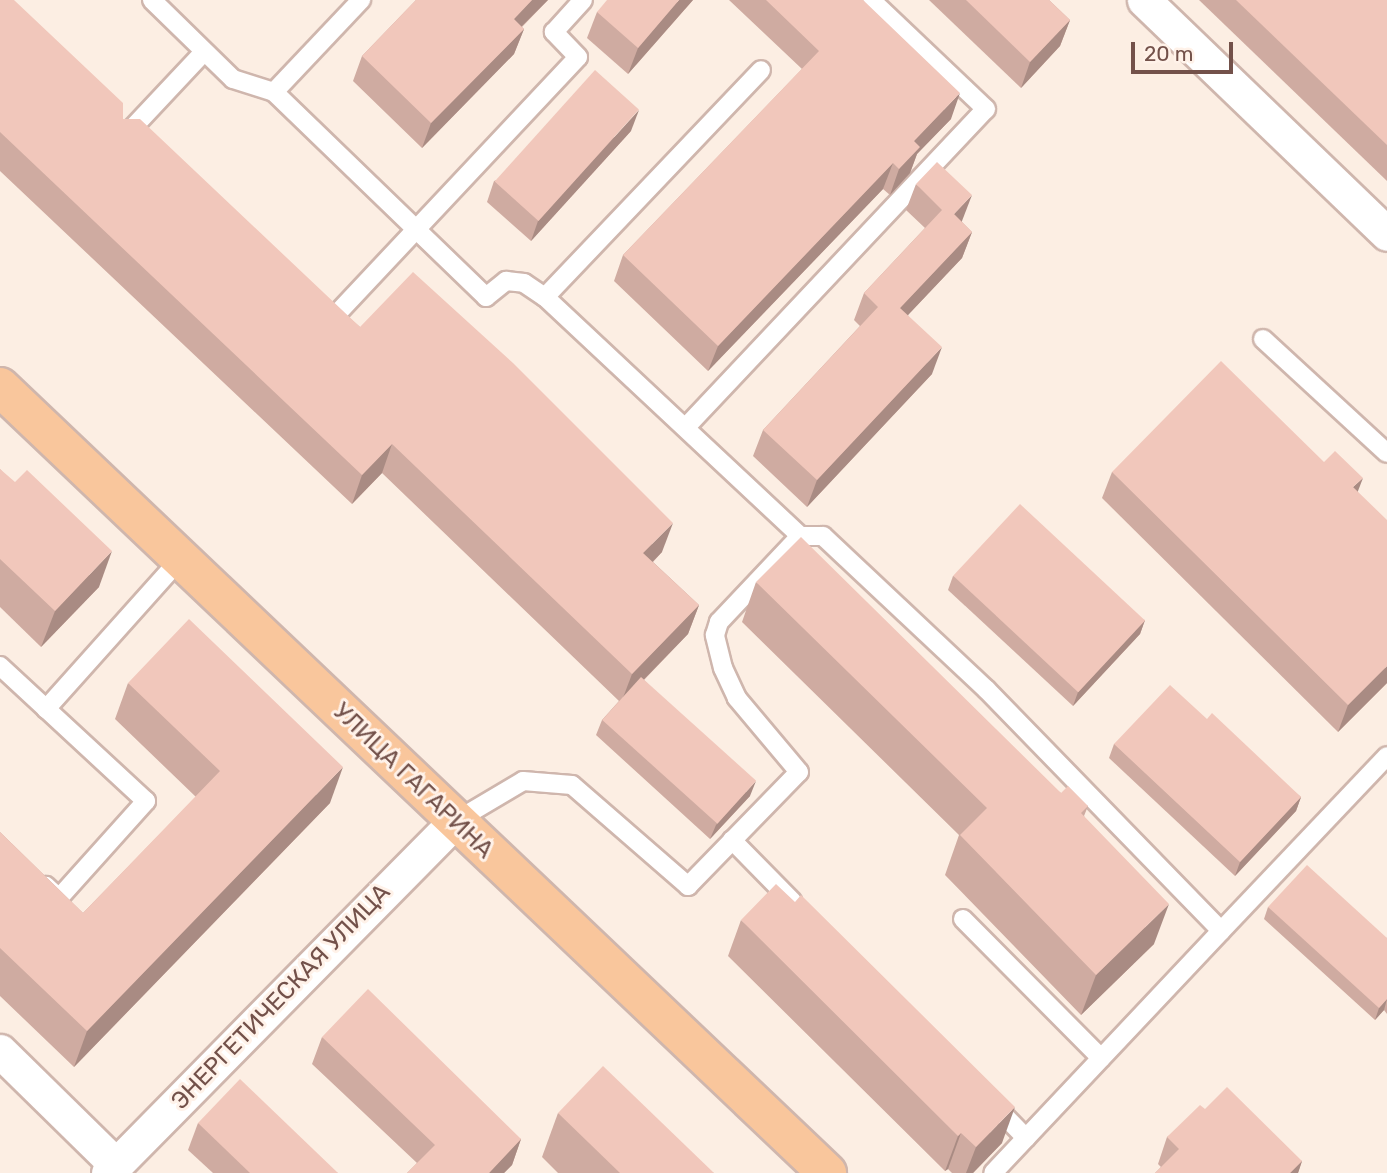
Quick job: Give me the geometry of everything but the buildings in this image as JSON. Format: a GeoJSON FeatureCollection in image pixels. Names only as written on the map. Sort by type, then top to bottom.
{"type":"FeatureCollection","features":[{"type":"Feature","properties":{"kind":"main road","name":"УЛИЦА ГАГАРИНА"},"geometry":{"type":"LineString","coordinates":[[0,387],[179,561],[827,1173]]}},
{"type":"Feature","properties":{"kind":"street"},"geometry":{"type":"LineString","coordinates":[[1144,0],[1387,234]]}},
{"type":"Feature","properties":{"kind":"street","name":"ЭНЕРГЕТИЧЕСКАЯ УЛИЦА"},"geometry":{"type":"LineString","coordinates":[[112,1169],[454,822]]}},
{"type":"Feature","properties":{"kind":"street"},"geometry":{"type":"LineString","coordinates":[[0,1051],[112,1169]]}},
{"type":"Feature","properties":{"kind":"lane"},"geometry":{"type":"LineString","coordinates":[[152,0],[233,79],[274,92],[486,297],[506,281],[524,283],[545,297],[800,536],[823,536],[834,545],[986,689],[1221,931]]}},
{"type":"Feature","properties":{"kind":"lane"},"geometry":{"type":"LineString","coordinates":[[274,92],[361,0]]}},
{"type":"Feature","properties":{"kind":"lane"},"geometry":{"type":"LineString","coordinates":[[332,318],[578,57],[554,32],[583,0]]}},
{"type":"Feature","properties":{"kind":"lane"},"geometry":{"type":"LineString","coordinates":[[686,427],[986,109],[872,0]]}},
{"type":"Feature","properties":{"kind":"lane"},"geometry":{"type":"LineString","coordinates":[[121,140],[204,52]]}},
{"type":"Feature","properties":{"kind":"lane"},"geometry":{"type":"LineString","coordinates":[[545,297],[761,69]]}},
{"type":"Feature","properties":{"kind":"lane"},"geometry":{"type":"LineString","coordinates":[[1263,339],[1387,453]]}},
{"type":"Feature","properties":{"kind":"lane"},"geometry":{"type":"LineString","coordinates":[[454,822],[523,781],[572,785],[688,886],[799,772],[737,698],[715,635],[719,622],[800,536]]}},
{"type":"Feature","properties":{"kind":"lane"},"geometry":{"type":"LineString","coordinates":[[46,709],[179,561]]}},
{"type":"Feature","properties":{"kind":"lane"},"geometry":{"type":"LineString","coordinates":[[0,666],[146,802],[58,898],[29,870]]}},
{"type":"Feature","properties":{"kind":"lane"},"geometry":{"type":"LineString","coordinates":[[993,1173],[1387,756]]}},
{"type":"Feature","properties":{"kind":"lane"},"geometry":{"type":"LineString","coordinates":[[732,840],[810,920]]}},
{"type":"Feature","properties":{"kind":"lane"},"geometry":{"type":"LineString","coordinates":[[963,919],[1101,1058]]}},
{"type":"Feature","properties":{"kind":"lane"},"geometry":{"type":"LineString","coordinates":[[977,1088],[1026,1138]]}}]}
